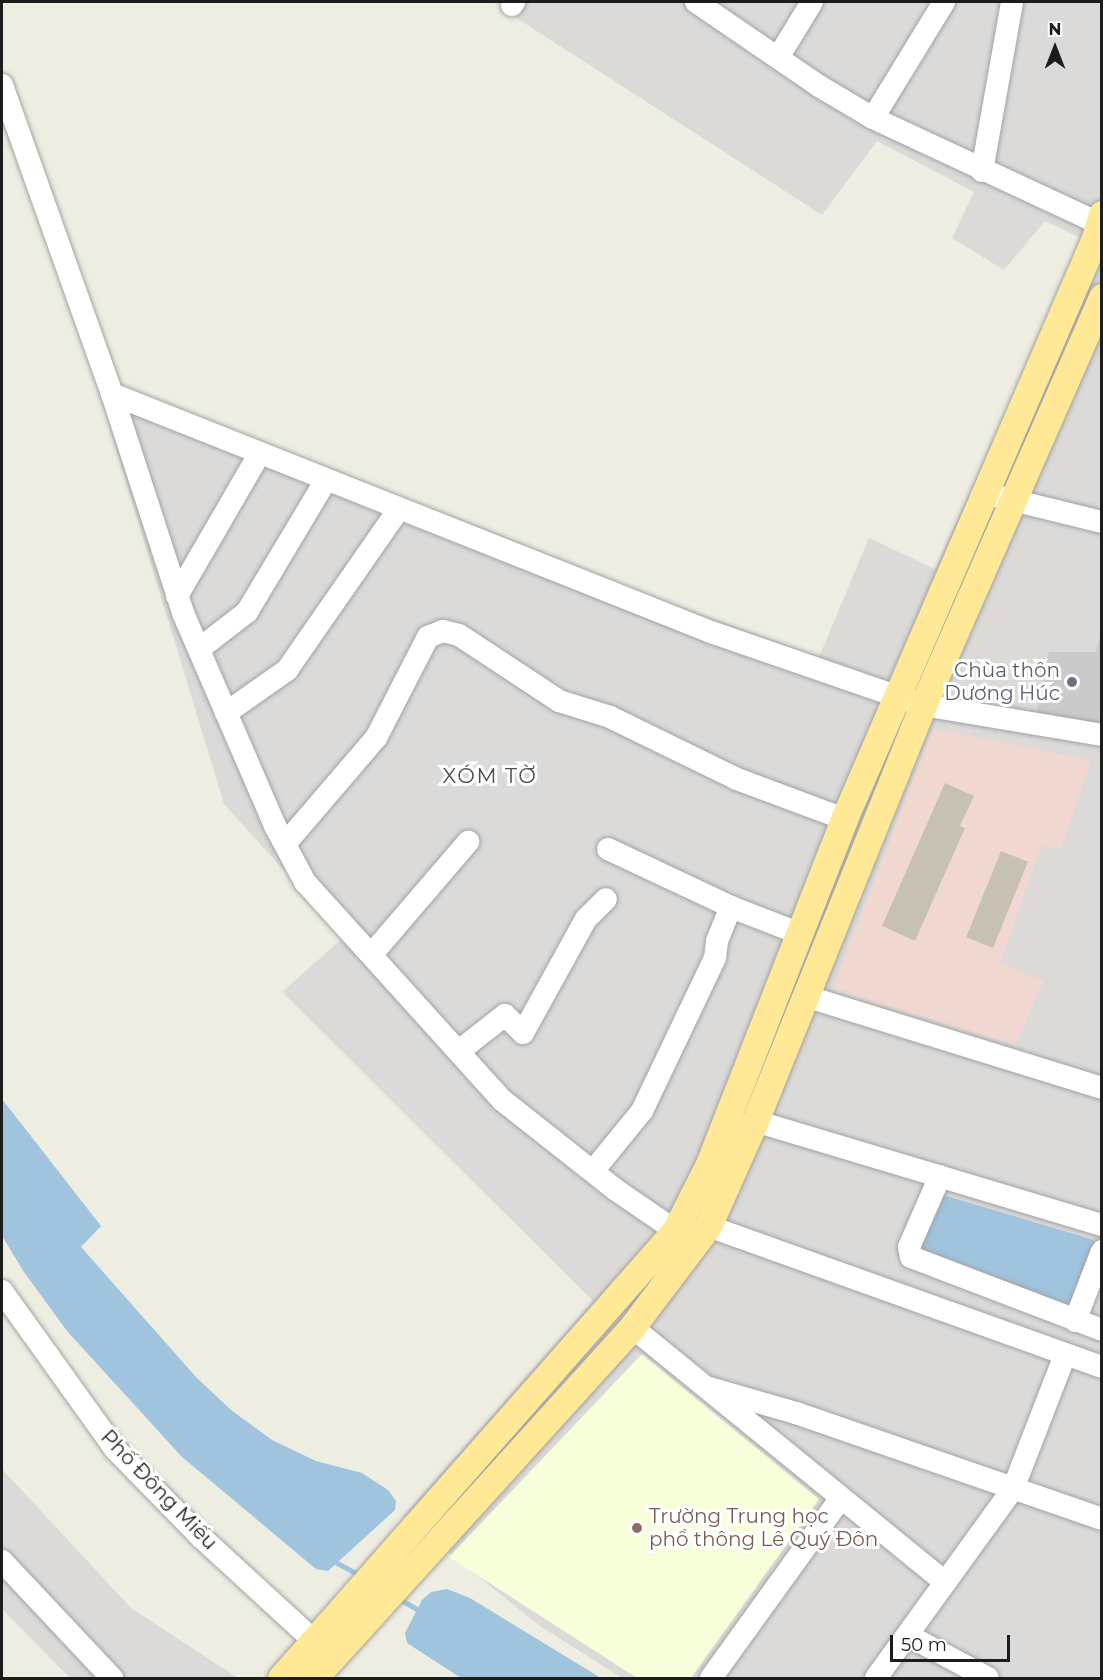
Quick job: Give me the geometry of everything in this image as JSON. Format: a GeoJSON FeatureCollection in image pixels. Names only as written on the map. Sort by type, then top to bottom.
{"type":"FeatureCollection","features":[{"type":"Feature","properties":{"kind":"main road"},"geometry":{"type":"LineString","coordinates":[[314,1678],[503,1448],[693,1234],[709,1164],[798,933],[896,696],[987,493],[1101,221]]}},
{"type":"Feature","properties":{"kind":"main road"},"geometry":{"type":"LineString","coordinates":[[281,1678],[503,1448],[632,1327],[693,1234],[755,1121],[923,705],[1101,297]]}},
{"type":"Feature","properties":{"kind":"street"},"geometry":{"type":"LineString","coordinates":[[696,2],[779,56],[819,86],[873,118],[982,171],[1101,221]]}},
{"type":"Feature","properties":{"kind":"street"},"geometry":{"type":"LineString","coordinates":[[779,56],[812,2]]}},
{"type":"Feature","properties":{"kind":"street"},"geometry":{"type":"LineString","coordinates":[[873,118],[944,2]]}},
{"type":"Feature","properties":{"kind":"street"},"geometry":{"type":"LineString","coordinates":[[982,171],[1012,2]]}},
{"type":"Feature","properties":{"kind":"street"},"geometry":{"type":"LineString","coordinates":[[2,85],[112,394],[177,596],[226,713],[285,844],[305,882],[502,1100],[593,1172],[693,1234],[1101,1367]]}},
{"type":"Feature","properties":{"kind":"street"},"geometry":{"type":"LineString","coordinates":[[112,394],[711,632],[896,696],[923,705],[1101,735]]}},
{"type":"Feature","properties":{"kind":"street"},"geometry":{"type":"LineString","coordinates":[[177,596],[260,453]]}},
{"type":"Feature","properties":{"kind":"street"},"geometry":{"type":"LineString","coordinates":[[198,649],[247,612],[326,480]]}},
{"type":"Feature","properties":{"kind":"street"},"geometry":{"type":"LineString","coordinates":[[987,493],[1012,503],[1101,522]]}},
{"type":"Feature","properties":{"kind":"street"},"geometry":{"type":"LineString","coordinates":[[226,713],[287,670],[399,509]]}},
{"type":"Feature","properties":{"kind":"street"},"geometry":{"type":"LineString","coordinates":[[285,844],[376,738],[428,637],[443,631],[459,635],[559,701],[610,717],[737,779],[844,819]]}},
{"type":"Feature","properties":{"kind":"street"},"geometry":{"type":"LineString","coordinates":[[372,954],[468,842]]}},
{"type":"Feature","properties":{"kind":"street"},"geometry":{"type":"LineString","coordinates":[[608,849],[731,907],[798,933]]}},
{"type":"Feature","properties":{"kind":"street"},"geometry":{"type":"LineString","coordinates":[[459,1051],[505,1015],[523,1033],[586,919],[606,899]]}},
{"type":"Feature","properties":{"kind":"street"},"geometry":{"type":"LineString","coordinates":[[593,1172],[642,1112],[715,958],[731,907]]}},
{"type":"Feature","properties":{"kind":"street"},"geometry":{"type":"LineString","coordinates":[[805,996],[1101,1088]]}},
{"type":"Feature","properties":{"kind":"street"},"geometry":{"type":"LineString","coordinates":[[755,1121],[1101,1225]]}},
{"type":"Feature","properties":{"kind":"street"},"geometry":{"type":"LineString","coordinates":[[940,1176],[909,1247],[911,1257],[1101,1330]]}},
{"type":"Feature","properties":{"kind":"street"},"geometry":{"type":"LineString","coordinates":[[1075,1321],[1101,1251]]}},
{"type":"Feature","properties":{"kind":"street","name":"Phố Đông Miếu"},"geometry":{"type":"LineString","coordinates":[[2,1291],[115,1449],[201,1537],[315,1642]]}},
{"type":"Feature","properties":{"kind":"street"},"geometry":{"type":"LineString","coordinates":[[632,1327],[945,1582]]}},
{"type":"Feature","properties":{"kind":"street"},"geometry":{"type":"LineString","coordinates":[[876,1678],[909,1636],[1012,1489],[1065,1355]]}},
{"type":"Feature","properties":{"kind":"street"},"geometry":{"type":"LineString","coordinates":[[706,1387],[796,1413],[1101,1519]]}},
{"type":"Feature","properties":{"kind":"street"},"geometry":{"type":"LineString","coordinates":[[712,1678],[841,1498]]}},
{"type":"Feature","properties":{"kind":"street"},"geometry":{"type":"LineString","coordinates":[[2,1561],[112,1678]]}},
{"type":"Feature","properties":{"kind":"street"},"geometry":{"type":"LineString","coordinates":[[909,1636],[988,1678]]}},
{"type":"Feature","properties":{"kind":"shaded area"},"geometry":{"type":"Polygon","coordinates":[[[499,2],[1101,2],[1101,1678],[622,1678],[540,1626],[403,1516],[593,1301],[282,992],[344,937],[224,804],[95,380],[571,567],[819,657],[869,538],[935,569],[1085,240],[1045,221],[1004,270],[952,238],[974,192],[877,141],[822,215],[518,19],[499,2]]]}},
{"type":"Feature","properties":{"kind":"shaded area","name":"Chùa thôn Dương Húc"},"geometry":{"type":"Polygon","coordinates":[[[1101,632],[1101,723],[1037,712],[1049,652],[1096,652],[1101,632]]]}},
{"type":"Feature","properties":{"kind":"shaded area"},"geometry":{"type":"Polygon","coordinates":[[[933,728],[1091,760],[1061,849],[1041,846],[1000,963],[1044,981],[1015,1045],[832,990],[933,728]]]}},
{"type":"Feature","properties":{"kind":"shaded area","name":"Trường Trung học phổ thông Lê Quý Đôn"},"geometry":{"type":"Polygon","coordinates":[[[642,1354],[819,1499],[691,1678],[637,1678],[449,1557],[642,1354]]]}},
{"type":"Feature","properties":{"kind":"shaded area"},"geometry":{"type":"Polygon","coordinates":[[[2,1469],[131,1608],[238,1678],[70,1678],[2,1609],[2,1469]]]}},
{"type":"Feature","properties":{"kind":"water"},"geometry":{"type":"Polygon","coordinates":[[[2,1099],[101,1226],[81,1247],[196,1377],[231,1410],[272,1440],[316,1461],[362,1473],[388,1490],[396,1501],[395,1510],[328,1571],[316,1569],[182,1457],[67,1331],[24,1272],[2,1236],[2,1099]]]}},
{"type":"Feature","properties":{"kind":"water"},"geometry":{"type":"Polygon","coordinates":[[[943,1195],[1094,1240],[1095,1245],[1070,1307],[918,1256],[936,1202],[943,1195]]]}},
{"type":"Feature","properties":{"kind":"water"},"geometry":{"type":"Polygon","coordinates":[[[447,1589],[470,1598],[601,1678],[461,1678],[407,1643],[405,1633],[422,1600],[431,1592],[447,1589]]]}},
{"type":"Feature","properties":{"kind":"building"},"geometry":{"type":"Polygon","coordinates":[[[945,783],[974,796],[960,826],[965,828],[915,941],[882,926],[945,783]]]}},
{"type":"Feature","properties":{"kind":"building"},"geometry":{"type":"Polygon","coordinates":[[[1001,851],[1028,862],[993,948],[966,937],[1001,851]]]}},
{"type":"Feature","properties":{"kind":"waterway"},"geometry":{"type":"LineString","coordinates":[[334,1561],[361,1576]]}},
{"type":"Feature","properties":{"kind":"waterway"},"geometry":{"type":"LineString","coordinates":[[398,1598],[419,1610]]}},
{"type":"Feature","properties":{"kind":"place","name":"Chùa thôn Dương Húc"},"geometry":{"type":"Point","coordinates":[1072,682]}},
{"type":"Feature","properties":{"kind":"place","name":"Trường Trung học phổ thông Lê Quý Đôn"},"geometry":{"type":"Point","coordinates":[637,1528]}},
{"type":"Feature","properties":{"kind":"district","name":"XÓM TỜ"},"geometry":{"type":"Point","coordinates":[490,776]}}]}
